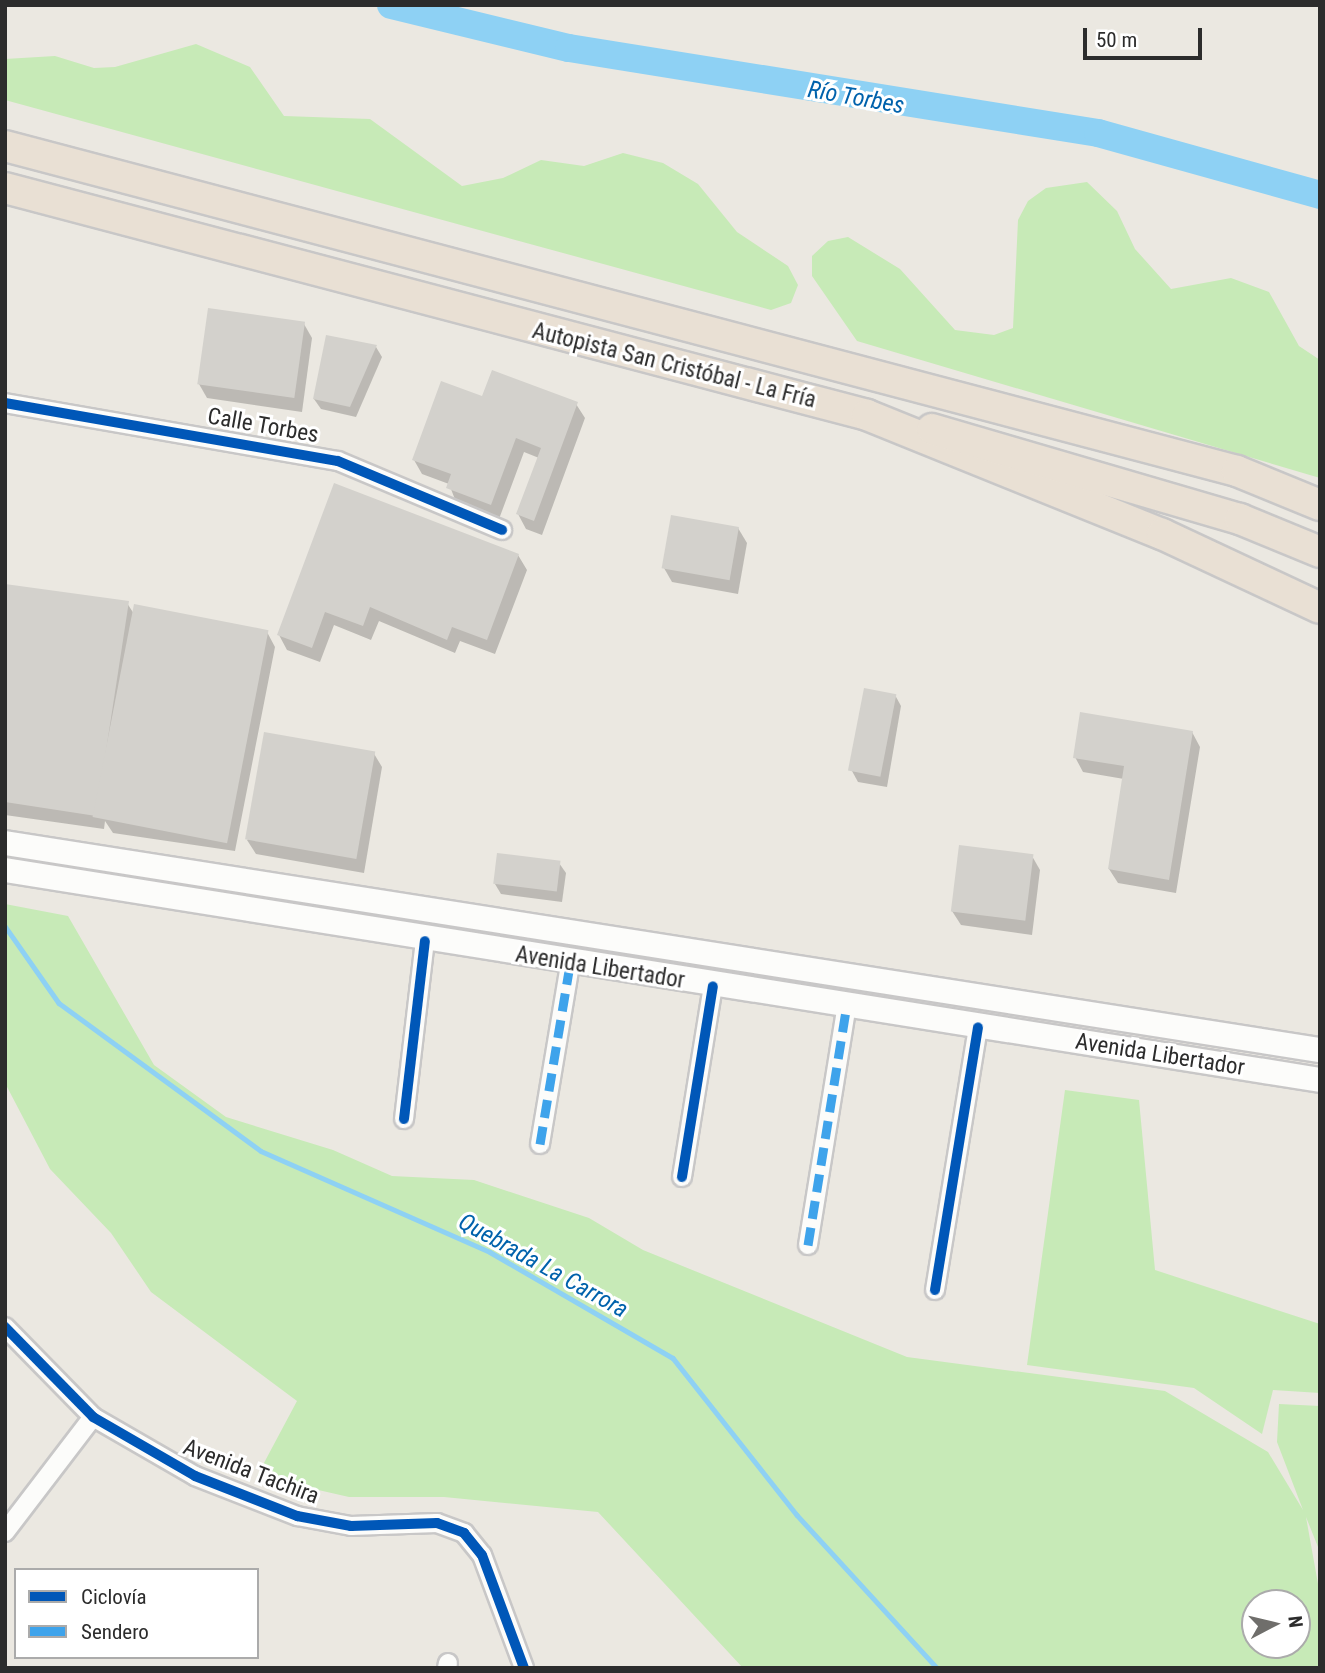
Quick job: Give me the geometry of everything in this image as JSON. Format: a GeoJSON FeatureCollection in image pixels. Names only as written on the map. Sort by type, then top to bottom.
{"type":"FeatureCollection","features":[{"type":"Feature","properties":{"kind":"highway","name":"Autopista San Cristóbal - La Fría"},"geometry":{"type":"LineString","coordinates":[[5,146],[1237,471],[1320,505]]}},
{"type":"Feature","properties":{"kind":"highway","name":"Autopista San Cristóbal - La Fría"},"geometry":{"type":"LineString","coordinates":[[5,188],[867,415],[1162,534],[1320,608]]}},
{"type":"Feature","properties":{"kind":"highway"},"geometry":{"type":"LineString","coordinates":[[867,415],[982,439],[1240,520],[1320,552]]}},
{"type":"Feature","properties":{"kind":"main road","name":"Avenida Libertador"},"geometry":{"type":"LineString","coordinates":[[5,843],[1320,1050]]}},
{"type":"Feature","properties":{"kind":"main road","name":"Avenida Libertador"},"geometry":{"type":"LineString","coordinates":[[5,870],[425,941],[1320,1080]]}},
{"type":"Feature","properties":{"kind":"street","name":"Calle Torbes"},"geometry":{"type":"LineString","coordinates":[[5,403],[338,461],[502,530]]}},
{"type":"Feature","properties":{"kind":"street"},"geometry":{"type":"LineString","coordinates":[[404,1119],[425,941]]}},
{"type":"Feature","properties":{"kind":"street"},"geometry":{"type":"LineString","coordinates":[[540,1144],[570,964]]}},
{"type":"Feature","properties":{"kind":"street"},"geometry":{"type":"LineString","coordinates":[[682,1177],[713,986]]}},
{"type":"Feature","properties":{"kind":"street"},"geometry":{"type":"LineString","coordinates":[[808,1245],[848,1005]]}},
{"type":"Feature","properties":{"kind":"street"},"geometry":{"type":"LineString","coordinates":[[935,1290],[978,1027]]}},
{"type":"Feature","properties":{"kind":"street","name":"Avenida Tachira"},"geometry":{"type":"LineString","coordinates":[[5,1327],[93,1417],[195,1476],[297,1516],[351,1526],[437,1523],[464,1532],[482,1555],[524,1668]]}},
{"type":"Feature","properties":{"kind":"street"},"geometry":{"type":"LineString","coordinates":[[5,1532],[93,1417]]}},
{"type":"Feature","properties":{"kind":"green space"},"geometry":{"type":"Polygon","coordinates":[[[196,44],[250,67],[284,116],[370,119],[462,186],[503,178],[541,160],[584,166],[623,153],[663,163],[698,184],[737,232],[788,266],[798,285],[791,303],[771,310],[5,100],[5,59],[55,56],[94,68],[115,67],[196,44]]]}},
{"type":"Feature","properties":{"kind":"green space"},"geometry":{"type":"Polygon","coordinates":[[[1087,182],[1117,211],[1135,249],[1171,289],[1231,278],[1269,292],[1299,346],[1320,360],[1320,478],[857,341],[812,276],[812,256],[828,241],[848,237],[900,269],[955,330],[994,335],[1013,328],[1018,220],[1028,201],[1046,188],[1087,182]]]}},
{"type":"Feature","properties":{"kind":"green space"},"geometry":{"type":"Polygon","coordinates":[[[5,904],[68,916],[154,1065],[226,1117],[333,1150],[392,1176],[474,1180],[589,1218],[643,1250],[907,1357],[1165,1391],[1268,1452],[1303,1510],[1277,1442],[1279,1404],[1320,1406],[1320,1552],[1306,1517],[1320,1595],[1320,1668],[743,1668],[598,1512],[444,1497],[349,1497],[257,1476],[297,1401],[151,1292],[111,1233],[50,1169],[5,1083],[5,904]]]}},
{"type":"Feature","properties":{"kind":"green space"},"geometry":{"type":"Polygon","coordinates":[[[1065,1090],[1139,1100],[1155,1270],[1320,1324],[1320,1393],[1273,1390],[1262,1434],[1194,1388],[1027,1365],[1065,1090]]]}},
{"type":"Feature","properties":{"kind":"building"},"geometry":{"type":"Polygon","coordinates":[[[208,308],[305,322],[294,398],[197,384],[208,308]]]}},
{"type":"Feature","properties":{"kind":"building"},"geometry":{"type":"Polygon","coordinates":[[[326,335],[377,345],[350,407],[313,399],[326,335]]]}},
{"type":"Feature","properties":{"kind":"building"},"geometry":{"type":"Polygon","coordinates":[[[492,370],[578,402],[534,521],[516,514],[541,448],[516,438],[491,505],[446,488],[451,474],[412,460],[441,381],[482,396],[492,370]]]}},
{"type":"Feature","properties":{"kind":"building"},"geometry":{"type":"Polygon","coordinates":[[[334,483],[519,554],[487,640],[452,627],[447,640],[370,607],[363,626],[325,612],[312,648],[277,635],[334,483]]]}},
{"type":"Feature","properties":{"kind":"building"},"geometry":{"type":"Polygon","coordinates":[[[671,515],[739,527],[730,580],[662,568],[671,515]]]}},
{"type":"Feature","properties":{"kind":"building"},"geometry":{"type":"Polygon","coordinates":[[[5,584],[129,601],[96,816],[5,802],[5,584]]]}},
{"type":"Feature","properties":{"kind":"building"},"geometry":{"type":"Polygon","coordinates":[[[134,604],[268,630],[227,843],[93,817],[134,604]]]}},
{"type":"Feature","properties":{"kind":"building"},"geometry":{"type":"Polygon","coordinates":[[[864,688],[896,694],[880,777],[848,770],[864,688]]]}},
{"type":"Feature","properties":{"kind":"building"},"geometry":{"type":"Polygon","coordinates":[[[1080,712],[1193,731],[1169,880],[1108,869],[1124,766],[1073,758],[1080,712]]]}},
{"type":"Feature","properties":{"kind":"building"},"geometry":{"type":"Polygon","coordinates":[[[264,732],[375,752],[356,859],[245,839],[264,732]]]}},
{"type":"Feature","properties":{"kind":"building"},"geometry":{"type":"Polygon","coordinates":[[[959,845],[1033,854],[1025,921],[951,912],[959,845]]]}},
{"type":"Feature","properties":{"kind":"building"},"geometry":{"type":"Polygon","coordinates":[[[497,853],[561,861],[557,892],[493,884],[497,853]]]}},
{"type":"Feature","properties":{"kind":"waterway","name":"Río Torbes"},"geometry":{"type":"LineString","coordinates":[[391,5],[569,48],[1098,133],[1320,195]]}},
{"type":"Feature","properties":{"kind":"waterway","name":"Quebrada La Carrora"},"geometry":{"type":"LineString","coordinates":[[5,926],[59,1003],[261,1151],[490,1252],[673,1358],[797,1515],[937,1668]]}},
{"type":"Feature","properties":{"kind":"marked path"},"geometry":{"type":"LineString","coordinates":[[540,1144],[570,964]]}},
{"type":"Feature","properties":{"kind":"marked path"},"geometry":{"type":"LineString","coordinates":[[808,1245],[847,1005]]}},
{"type":"Feature","properties":{"kind":"cycle path"},"geometry":{"type":"LineString","coordinates":[[5,403],[338,461],[502,530]]}},
{"type":"Feature","properties":{"kind":"cycle path"},"geometry":{"type":"LineString","coordinates":[[404,1119],[425,941]]}},
{"type":"Feature","properties":{"kind":"cycle path"},"geometry":{"type":"LineString","coordinates":[[682,1177],[713,986]]}},
{"type":"Feature","properties":{"kind":"cycle path"},"geometry":{"type":"LineString","coordinates":[[935,1290],[978,1027]]}},
{"type":"Feature","properties":{"kind":"cycle path"},"geometry":{"type":"LineString","coordinates":[[5,1327],[93,1417],[195,1476],[297,1516],[351,1526],[437,1523],[464,1533],[482,1555],[524,1668]]}}]}
